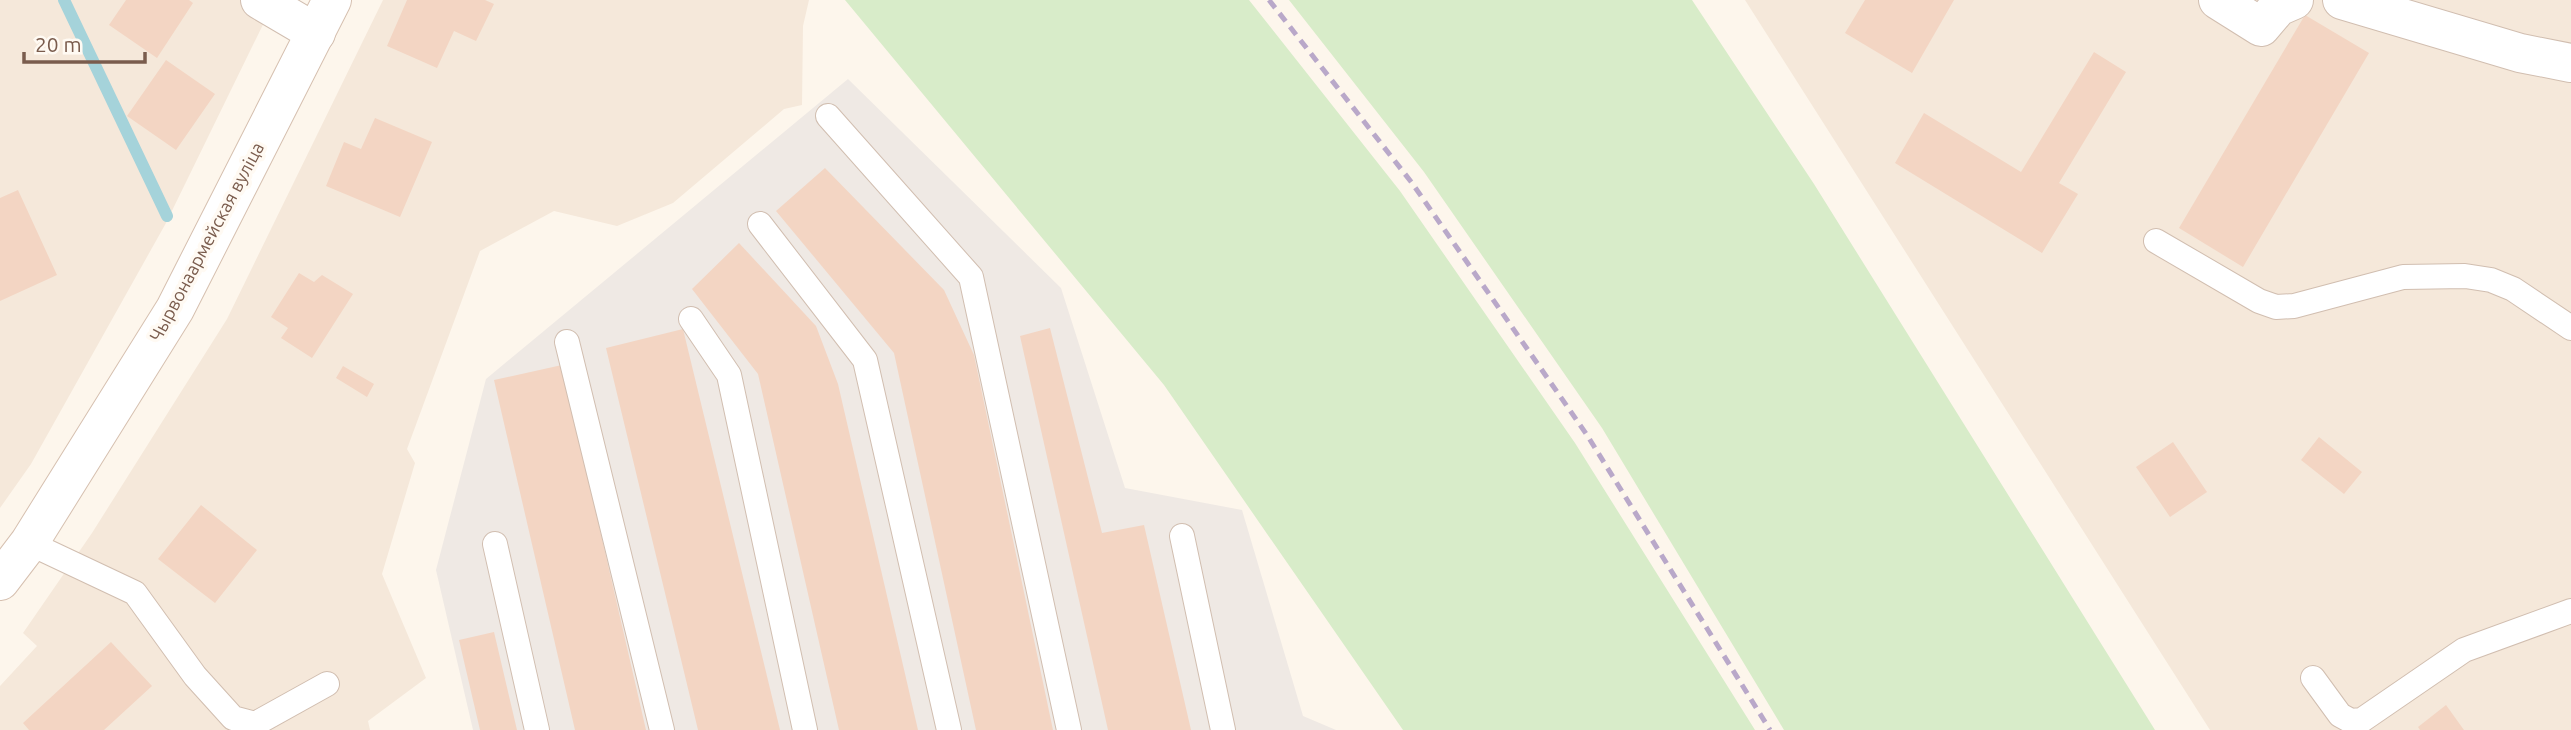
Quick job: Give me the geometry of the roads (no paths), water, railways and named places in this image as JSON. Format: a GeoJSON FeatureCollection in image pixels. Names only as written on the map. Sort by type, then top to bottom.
{"type":"FeatureCollection","features":[{"type":"Feature","properties":{"kind":"street"},"geometry":{"type":"LineString","coordinates":[[260,0],[324,16]]}},
{"type":"Feature","properties":{"kind":"street"},"geometry":{"type":"LineString","coordinates":[[2218,0],[2261,27],[2278,7],[2294,0]]}},
{"type":"Feature","properties":{"kind":"street"},"geometry":{"type":"LineString","coordinates":[[2342,0],[2520,53],[2571,63]]}},
{"type":"Feature","properties":{"kind":"street","name":"Чырвонаармейская вуліца"},"geometry":{"type":"LineString","coordinates":[[0,581],[29,543],[175,309],[324,16]]}},
{"type":"Feature","properties":{"kind":"lane"},"geometry":{"type":"LineString","coordinates":[[828,116],[971,277],[1069,730]]}},
{"type":"Feature","properties":{"kind":"lane"},"geometry":{"type":"LineString","coordinates":[[760,224],[865,360],[949,730]]}},
{"type":"Feature","properties":{"kind":"lane"},"geometry":{"type":"LineString","coordinates":[[2156,241],[2259,301],[2276,307],[2294,306],[2403,277],[2465,276],[2491,279],[2513,289],[2571,328]]}},
{"type":"Feature","properties":{"kind":"lane"},"geometry":{"type":"LineString","coordinates":[[691,318],[729,375],[805,730]]}},
{"type":"Feature","properties":{"kind":"lane"},"geometry":{"type":"LineString","coordinates":[[567,342],[662,730]]}},
{"type":"Feature","properties":{"kind":"lane"},"geometry":{"type":"LineString","coordinates":[[1182,536],[1223,730]]}},
{"type":"Feature","properties":{"kind":"lane"},"geometry":{"type":"LineString","coordinates":[[29,543],[135,593],[195,676],[233,718],[255,724],[327,684]]}},
{"type":"Feature","properties":{"kind":"lane"},"geometry":{"type":"LineString","coordinates":[[495,544],[537,730]]}},
{"type":"Feature","properties":{"kind":"lane"},"geometry":{"type":"LineString","coordinates":[[2313,678],[2340,715],[2350,721],[2362,720],[2464,650],[2571,611]]}},
{"type":"Feature","properties":{"kind":"waterway"},"geometry":{"type":"LineString","coordinates":[[64,0],[167,216]]}},
{"type":"Feature","properties":{"kind":"railway"},"geometry":{"type":"LineString","coordinates":[[1269,0],[1412,183],[1587,435],[1770,730]]}}]}
